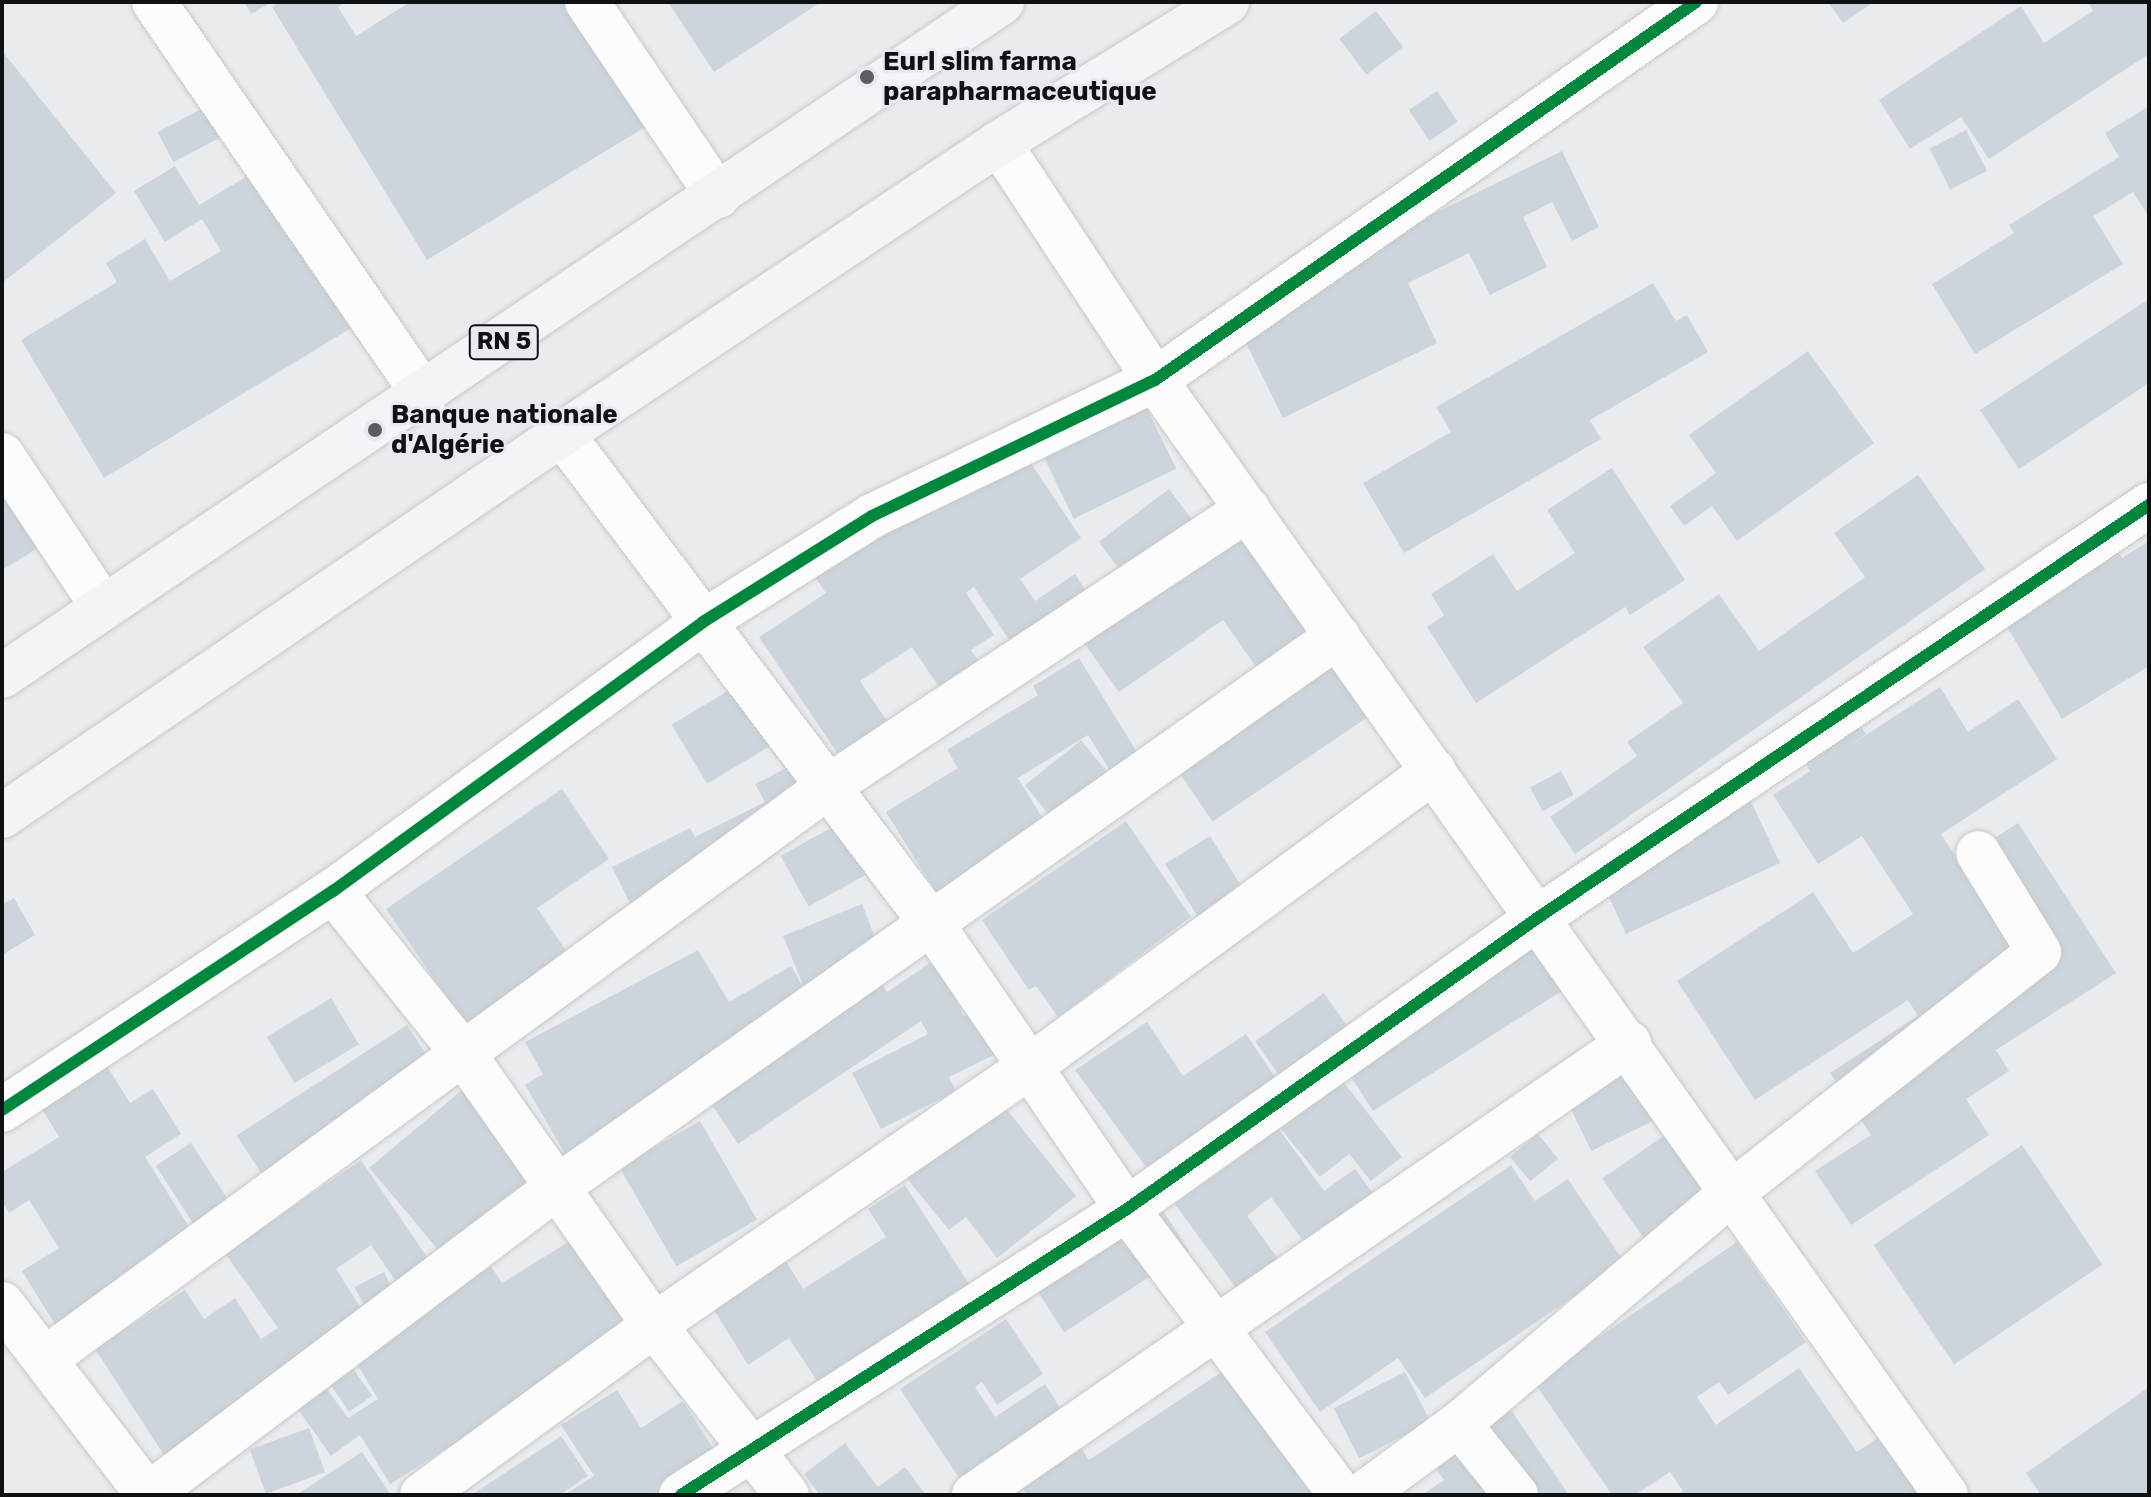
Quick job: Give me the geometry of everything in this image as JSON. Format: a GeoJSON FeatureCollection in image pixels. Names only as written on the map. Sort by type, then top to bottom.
{"type":"FeatureCollection","features":[{"type":"Feature","properties":{"kind":"main road","name":"RN 5"},"geometry":{"type":"LineString","coordinates":[[2,676],[425,396],[1002,2]]}},
{"type":"Feature","properties":{"kind":"main road"},"geometry":{"type":"LineString","coordinates":[[2,816],[562,434],[999,143],[1227,2]]}},
{"type":"Feature","properties":{"kind":"street"},"geometry":{"type":"LineString","coordinates":[[154,2],[425,396]]}},
{"type":"Feature","properties":{"kind":"street"},"geometry":{"type":"LineString","coordinates":[[587,2],[718,196]]}},
{"type":"Feature","properties":{"kind":"street"},"geometry":{"type":"LineString","coordinates":[[2,1110],[333,891],[703,622],[872,516],[1155,380],[1696,2]]}},
{"type":"Feature","properties":{"kind":"street"},"geometry":{"type":"LineString","coordinates":[[999,143],[1155,380],[1734,1191],[1946,1495]]}},
{"type":"Feature","properties":{"kind":"street"},"geometry":{"type":"LineString","coordinates":[[562,434],[934,927],[1032,1065],[1127,1209],[1341,1495]]}},
{"type":"Feature","properties":{"kind":"street"},"geometry":{"type":"LineString","coordinates":[[2,455],[103,607]]}},
{"type":"Feature","properties":{"kind":"street"},"geometry":{"type":"LineString","coordinates":[[681,1495],[1127,1209],[1539,917],[2149,505]]}},
{"type":"Feature","properties":{"kind":"street"},"geometry":{"type":"LineString","coordinates":[[45,1359],[465,1056],[829,786],[1248,509]]}},
{"type":"Feature","properties":{"kind":"street"},"geometry":{"type":"LineString","coordinates":[[2,1304],[148,1495],[556,1188],[934,927],[1338,636]]}},
{"type":"Feature","properties":{"kind":"street"},"geometry":{"type":"LineString","coordinates":[[422,1495],[654,1325],[1032,1065],[1434,771]]}},
{"type":"Feature","properties":{"kind":"street"},"geometry":{"type":"LineString","coordinates":[[1362,1495],[1459,1424],[1734,1191],[2039,952],[1978,853]]}},
{"type":"Feature","properties":{"kind":"street"},"geometry":{"type":"LineString","coordinates":[[333,891],[465,1056],[654,1325],[787,1495]]}},
{"type":"Feature","properties":{"kind":"street"},"geometry":{"type":"LineString","coordinates":[[974,1495],[1219,1332],[1629,1043]]}},
{"type":"Feature","properties":{"kind":"street"},"geometry":{"type":"LineString","coordinates":[[1459,1424],[1516,1495]]}},
{"type":"Feature","properties":{"kind":"building"},"geometry":{"type":"Polygon","coordinates":[[[244,2],[272,2],[251,14],[244,2]]]}},
{"type":"Feature","properties":{"kind":"building"},"geometry":{"type":"Polygon","coordinates":[[[280,2],[346,2],[338,7],[356,36],[410,2],[582,2],[655,121],[427,260],[272,7],[280,2]]]}},
{"type":"Feature","properties":{"kind":"building"},"geometry":{"type":"Polygon","coordinates":[[[668,2],[821,2],[714,72],[668,2]]]}},
{"type":"Feature","properties":{"kind":"building"},"geometry":{"type":"Polygon","coordinates":[[[1828,2],[1874,2],[1843,23],[1828,2]]]}},
{"type":"Feature","properties":{"kind":"building"},"geometry":{"type":"Polygon","coordinates":[[[2088,2],[2149,2],[2149,54],[1989,159],[1961,117],[1910,149],[1879,100],[2021,6],[2044,43],[2093,11],[2088,2]]]}},
{"type":"Feature","properties":{"kind":"building"},"geometry":{"type":"Polygon","coordinates":[[[1376,11],[1403,47],[1366,75],[1339,39],[1376,11]]]}},
{"type":"Feature","properties":{"kind":"building"},"geometry":{"type":"Polygon","coordinates":[[[2,51],[116,193],[2,283],[2,51]]]}},
{"type":"Feature","properties":{"kind":"building"},"geometry":{"type":"Polygon","coordinates":[[[237,90],[253,120],[173,162],[158,132],[237,90]]]}},
{"type":"Feature","properties":{"kind":"building"},"geometry":{"type":"Polygon","coordinates":[[[1437,91],[1458,122],[1430,141],[1409,110],[1437,91]]]}},
{"type":"Feature","properties":{"kind":"building"},"geometry":{"type":"Polygon","coordinates":[[[2149,106],[2149,217],[2133,192],[2093,216],[2123,264],[1975,354],[1932,284],[2014,233],[2009,225],[2119,157],[2105,133],[2149,106]]]}},
{"type":"Feature","properties":{"kind":"building"},"geometry":{"type":"Polygon","coordinates":[[[1966,130],[1987,171],[1950,190],[1929,149],[1966,130]]]}},
{"type":"Feature","properties":{"kind":"building"},"geometry":{"type":"Polygon","coordinates":[[[1562,151],[1599,227],[1572,241],[1552,202],[1523,217],[1547,267],[1490,295],[1469,253],[1408,283],[1437,343],[1283,418],[1231,313],[1562,151]]]}},
{"type":"Feature","properties":{"kind":"building"},"geometry":{"type":"Polygon","coordinates":[[[281,156],[376,313],[104,478],[21,340],[117,282],[106,263],[145,239],[170,281],[221,251],[202,219],[165,242],[134,191],[175,166],[199,205],[281,156]]]}},
{"type":"Feature","properties":{"kind":"building"},"geometry":{"type":"Polygon","coordinates":[[[1653,283],[1676,321],[1687,315],[1708,352],[1590,420],[1601,439],[1404,553],[1363,483],[1451,432],[1436,407],[1653,283]]]}},
{"type":"Feature","properties":{"kind":"building"},"geometry":{"type":"Polygon","coordinates":[[[2149,299],[2149,383],[2019,469],[1980,410],[2149,299]]]}},
{"type":"Feature","properties":{"kind":"building"},"geometry":{"type":"Polygon","coordinates":[[[1808,351],[1874,443],[1737,541],[1712,506],[1684,526],[1670,506],[1716,473],[1689,435],[1808,351]]]}},
{"type":"Feature","properties":{"kind":"building"},"geometry":{"type":"Polygon","coordinates":[[[1132,378],[1176,469],[1074,519],[1030,428],[1132,378]]]}},
{"type":"Feature","properties":{"kind":"building"},"geometry":{"type":"Polygon","coordinates":[[[1008,429],[1081,538],[1020,579],[1035,601],[1075,574],[1095,605],[1020,656],[974,587],[966,593],[994,635],[971,650],[987,674],[948,700],[912,647],[860,681],[891,727],[842,760],[759,637],[826,593],[806,564],[1008,429]]]}},
{"type":"Feature","properties":{"kind":"building"},"geometry":{"type":"Polygon","coordinates":[[[2,455],[53,539],[2,570],[2,455]]]}},
{"type":"Feature","properties":{"kind":"building"},"geometry":{"type":"Polygon","coordinates":[[[1612,468],[1685,580],[1630,615],[1625,607],[1476,703],[1427,627],[1444,615],[1431,594],[1493,554],[1517,591],[1575,553],[1547,510],[1612,468]]]}},
{"type":"Feature","properties":{"kind":"building"},"geometry":{"type":"Polygon","coordinates":[[[1918,475],[1985,569],[1575,854],[1550,817],[1637,756],[1627,742],[1683,703],[1643,647],[1719,594],[1759,651],[1865,577],[1834,533],[1918,475]]]}},
{"type":"Feature","properties":{"kind":"building"},"geometry":{"type":"Polygon","coordinates":[[[1169,489],[1203,534],[1132,587],[1099,542],[1169,489]]]}},
{"type":"Feature","properties":{"kind":"building"},"geometry":{"type":"Polygon","coordinates":[[[1243,522],[1319,629],[1259,671],[1223,620],[1119,692],[1079,636],[1243,522]]]}},
{"type":"Feature","properties":{"kind":"building"},"geometry":{"type":"Polygon","coordinates":[[[2110,538],[2122,558],[2149,541],[2149,666],[2062,719],[1995,607],[2110,538]]]}},
{"type":"Feature","properties":{"kind":"building"},"geometry":{"type":"Polygon","coordinates":[[[1079,658],[1148,770],[1120,787],[1088,735],[1018,778],[1056,840],[945,907],[886,812],[958,768],[947,750],[1038,695],[1033,686],[1079,658]]]}},
{"type":"Feature","properties":{"kind":"building"},"geometry":{"type":"Polygon","coordinates":[[[1327,659],[1367,718],[1213,822],[1173,763],[1327,659]]]}},
{"type":"Feature","properties":{"kind":"building"},"geometry":{"type":"Polygon","coordinates":[[[741,683],[777,742],[707,784],[672,725],[741,683]]]}},
{"type":"Feature","properties":{"kind":"building"},"geometry":{"type":"Polygon","coordinates":[[[1940,687],[1968,732],[2018,699],[2057,759],[1941,834],[1959,861],[2018,823],[2116,973],[1996,1050],[2009,1071],[1966,1099],[1989,1135],[1851,1225],[1815,1171],[1871,1135],[1830,1073],[1918,1016],[1908,1000],[1755,1100],[1677,981],[1813,892],[1853,953],[1913,914],[1862,836],[1818,864],[1773,795],[1810,771],[1794,745],[1849,709],[1866,734],[1849,746],[1940,687]]]}},
{"type":"Feature","properties":{"kind":"building"},"geometry":{"type":"Polygon","coordinates":[[[1081,740],[1118,785],[1062,830],[1025,785],[1081,740]]]}},
{"type":"Feature","properties":{"kind":"building"},"geometry":{"type":"Polygon","coordinates":[[[814,754],[841,808],[635,913],[612,867],[690,828],[695,837],[765,802],[755,784],[814,754]]]}},
{"type":"Feature","properties":{"kind":"building"},"geometry":{"type":"Polygon","coordinates":[[[1561,771],[1574,795],[1543,811],[1530,787],[1561,771]]]}},
{"type":"Feature","properties":{"kind":"building"},"geometry":{"type":"Polygon","coordinates":[[[562,789],[609,859],[537,908],[580,971],[477,1041],[386,909],[562,789]]]}},
{"type":"Feature","properties":{"kind":"building"},"geometry":{"type":"Polygon","coordinates":[[[1746,791],[1780,863],[1626,934],[1603,884],[1695,841],[1686,819],[1746,791]]]}},
{"type":"Feature","properties":{"kind":"building"},"geometry":{"type":"Polygon","coordinates":[[[847,819],[875,870],[809,907],[781,856],[847,819]]]}},
{"type":"Feature","properties":{"kind":"building"},"geometry":{"type":"Polygon","coordinates":[[[1126,821],[1191,917],[1058,1017],[1036,986],[1029,990],[982,920],[1126,821]]]}},
{"type":"Feature","properties":{"kind":"building"},"geometry":{"type":"Polygon","coordinates":[[[1210,836],[1248,896],[1203,924],[1165,864],[1210,836]]]}},
{"type":"Feature","properties":{"kind":"building"},"geometry":{"type":"Polygon","coordinates":[[[14,898],[35,935],[2,955],[2,905],[14,898]]]}},
{"type":"Feature","properties":{"kind":"building"},"geometry":{"type":"Polygon","coordinates":[[[862,904],[874,935],[906,922],[875,973],[887,992],[949,950],[973,986],[955,998],[964,1016],[1001,997],[1022,1041],[949,1077],[956,1091],[881,1129],[852,1073],[928,1034],[921,1021],[738,1144],[701,1089],[568,1159],[525,1085],[543,1074],[525,1042],[698,950],[729,1002],[791,966],[805,990],[783,936],[862,904]]]}},
{"type":"Feature","properties":{"kind":"building"},"geometry":{"type":"Polygon","coordinates":[[[1550,918],[1587,975],[1373,1111],[1344,1066],[1550,918]]]}},
{"type":"Feature","properties":{"kind":"building"},"geometry":{"type":"Polygon","coordinates":[[[1324,993],[1356,1039],[1287,1087],[1255,1041],[1324,993]]]}},
{"type":"Feature","properties":{"kind":"building"},"geometry":{"type":"Polygon","coordinates":[[[331,998],[359,1044],[295,1083],[267,1037],[331,998]]]}},
{"type":"Feature","properties":{"kind":"building"},"geometry":{"type":"Polygon","coordinates":[[[1147,1022],[1183,1076],[1246,1034],[1283,1089],[1154,1178],[1075,1070],[1147,1022]]]}},
{"type":"Feature","properties":{"kind":"building"},"geometry":{"type":"Polygon","coordinates":[[[407,1025],[439,1074],[269,1185],[237,1136],[407,1025]]]}},
{"type":"Feature","properties":{"kind":"building"},"geometry":{"type":"Polygon","coordinates":[[[100,1055],[130,1103],[153,1089],[181,1134],[145,1157],[199,1243],[59,1331],[22,1271],[59,1248],[29,1200],[9,1213],[2,1201],[2,1172],[59,1137],[34,1096],[100,1055]]]}},
{"type":"Feature","properties":{"kind":"building"},"geometry":{"type":"Polygon","coordinates":[[[1640,1066],[1664,1115],[1591,1151],[1567,1102],[1640,1066]]]}},
{"type":"Feature","properties":{"kind":"building"},"geometry":{"type":"Polygon","coordinates":[[[1342,1080],[1402,1157],[1371,1181],[1349,1154],[1320,1177],[1281,1129],[1342,1080]]]}},
{"type":"Feature","properties":{"kind":"building"},"geometry":{"type":"Polygon","coordinates":[[[462,1090],[538,1181],[446,1259],[369,1168],[462,1090]]]}},
{"type":"Feature","properties":{"kind":"building"},"geometry":{"type":"Polygon","coordinates":[[[999,1100],[1076,1196],[997,1258],[966,1217],[949,1230],[904,1175],[999,1100]]]}},
{"type":"Feature","properties":{"kind":"building"},"geometry":{"type":"Polygon","coordinates":[[[1689,1118],[1730,1177],[1643,1238],[1602,1179],[1689,1118]]]}},
{"type":"Feature","properties":{"kind":"building"},"geometry":{"type":"Polygon","coordinates":[[[700,1121],[757,1220],[676,1266],[619,1168],[700,1121]]]}},
{"type":"Feature","properties":{"kind":"building"},"geometry":{"type":"Polygon","coordinates":[[[1279,1129],[1324,1191],[1355,1169],[1384,1208],[1315,1257],[1271,1197],[1247,1216],[1286,1270],[1244,1299],[1175,1204],[1279,1129]]]}},
{"type":"Feature","properties":{"kind":"building"},"geometry":{"type":"Polygon","coordinates":[[[1538,1134],[1558,1159],[1530,1182],[1510,1157],[1538,1134]]]}},
{"type":"Feature","properties":{"kind":"building"},"geometry":{"type":"Polygon","coordinates":[[[191,1143],[235,1210],[199,1233],[156,1166],[191,1143]]]}},
{"type":"Feature","properties":{"kind":"building"},"geometry":{"type":"Polygon","coordinates":[[[2022,1145],[2103,1264],[1954,1364],[1874,1245],[2022,1145]]]}},
{"type":"Feature","properties":{"kind":"building"},"geometry":{"type":"Polygon","coordinates":[[[361,1160],[437,1272],[404,1293],[371,1245],[336,1269],[369,1321],[164,1455],[95,1349],[185,1290],[204,1319],[235,1298],[261,1339],[278,1328],[225,1253],[361,1160]]]}},
{"type":"Feature","properties":{"kind":"building"},"geometry":{"type":"Polygon","coordinates":[[[1511,1165],[1535,1201],[1568,1179],[1624,1262],[1425,1398],[1398,1358],[1320,1412],[1265,1332],[1511,1165]]]}},
{"type":"Feature","properties":{"kind":"building"},"geometry":{"type":"Polygon","coordinates":[[[905,1185],[978,1298],[826,1395],[789,1338],[748,1365],[708,1300],[781,1253],[803,1289],[886,1237],[868,1209],[905,1185]]]}},
{"type":"Feature","properties":{"kind":"building"},"geometry":{"type":"Polygon","coordinates":[[[1152,1194],[1189,1251],[1064,1332],[1027,1275],[1152,1194]]]}},
{"type":"Feature","properties":{"kind":"building"},"geometry":{"type":"Polygon","coordinates":[[[575,1238],[633,1332],[390,1484],[360,1435],[331,1456],[295,1405],[324,1385],[348,1418],[378,1399],[354,1359],[491,1266],[502,1283],[575,1238]]]}},
{"type":"Feature","properties":{"kind":"building"},"geometry":{"type":"Polygon","coordinates":[[[1737,1242],[1806,1342],[1728,1395],[1719,1382],[1697,1397],[1716,1425],[1799,1368],[1857,1452],[1889,1430],[1933,1495],[1677,1495],[1683,1491],[1670,1472],[1635,1495],[1612,1495],[1534,1382],[1737,1242]]]}},
{"type":"Feature","properties":{"kind":"building"},"geometry":{"type":"Polygon","coordinates":[[[384,1272],[396,1296],[367,1311],[355,1287],[384,1272]]]}},
{"type":"Feature","properties":{"kind":"building"},"geometry":{"type":"Polygon","coordinates":[[[1006,1319],[1043,1374],[997,1405],[982,1382],[975,1387],[995,1417],[1045,1384],[1060,1408],[1157,1344],[1074,1437],[1089,1460],[1232,1365],[1303,1472],[1298,1475],[1312,1495],[1027,1495],[1004,1461],[965,1487],[900,1389],[1006,1319]]]}},
{"type":"Feature","properties":{"kind":"building"},"geometry":{"type":"Polygon","coordinates":[[[352,1367],[372,1396],[349,1412],[329,1383],[352,1367]]]}},
{"type":"Feature","properties":{"kind":"building"},"geometry":{"type":"Polygon","coordinates":[[[1405,1372],[1430,1422],[1359,1458],[1334,1408],[1405,1372]]]}},
{"type":"Feature","properties":{"kind":"building"},"geometry":{"type":"Polygon","coordinates":[[[2149,1387],[2149,1495],[2041,1495],[2026,1473],[2149,1387]]]}},
{"type":"Feature","properties":{"kind":"building"},"geometry":{"type":"Polygon","coordinates":[[[617,1390],[641,1428],[683,1401],[729,1473],[693,1495],[564,1495],[594,1476],[561,1425],[617,1390]]]}},
{"type":"Feature","properties":{"kind":"building"},"geometry":{"type":"Polygon","coordinates":[[[1507,1404],[1569,1495],[1422,1495],[1444,1480],[1428,1458],[1507,1404]]]}},
{"type":"Feature","properties":{"kind":"building"},"geometry":{"type":"Polygon","coordinates":[[[309,1428],[325,1472],[266,1494],[250,1450],[309,1428]]]}},
{"type":"Feature","properties":{"kind":"building"},"geometry":{"type":"Polygon","coordinates":[[[561,1436],[588,1476],[560,1495],[471,1495],[561,1436]]]}},
{"type":"Feature","properties":{"kind":"building"},"geometry":{"type":"Polygon","coordinates":[[[845,1443],[878,1487],[905,1467],[926,1495],[820,1495],[804,1474],[845,1443]]]}},
{"type":"Feature","properties":{"kind":"building"},"geometry":{"type":"Polygon","coordinates":[[[362,1452],[391,1495],[296,1495],[362,1452]]]}},
{"type":"Feature","properties":{"kind":"cycle path"},"geometry":{"type":"LineString","coordinates":[[2,1110],[333,891],[703,622],[872,516],[1155,380],[1696,2]]}},
{"type":"Feature","properties":{"kind":"cycle path"},"geometry":{"type":"LineString","coordinates":[[681,1495],[1127,1209],[1539,917],[2149,505]]}},
{"type":"Feature","properties":{"kind":"place","name":"Eurl slim farma parapharmaceutique"},"geometry":{"type":"Point","coordinates":[867,77]}},
{"type":"Feature","properties":{"kind":"place","name":"Banque nationale d'Algérie"},"geometry":{"type":"Point","coordinates":[375,430]}}]}
